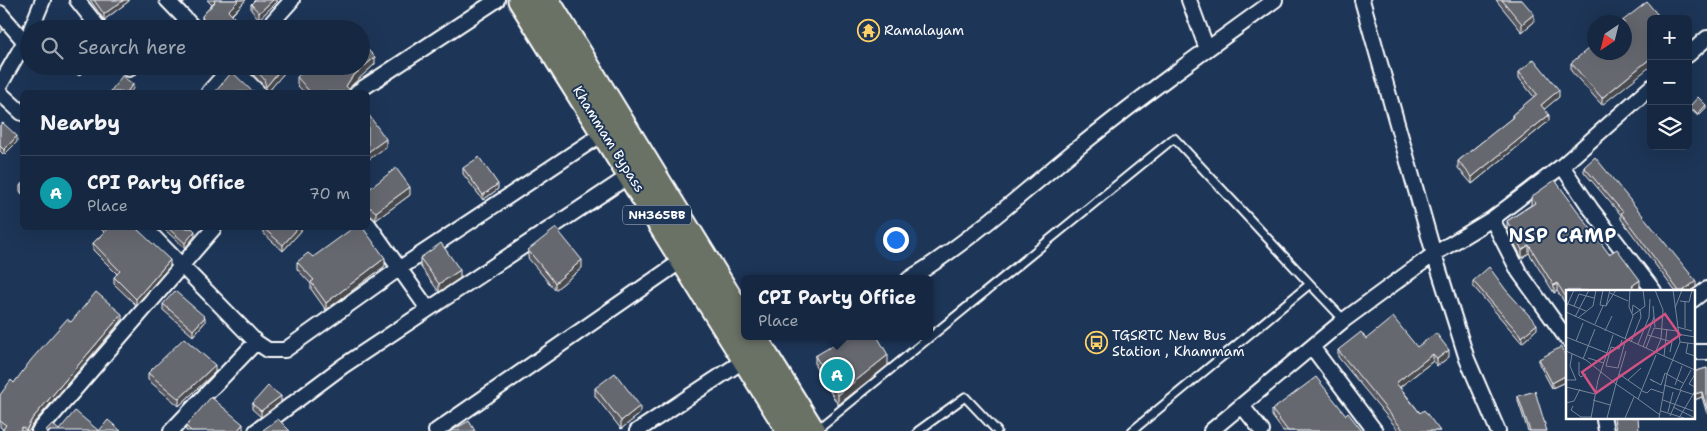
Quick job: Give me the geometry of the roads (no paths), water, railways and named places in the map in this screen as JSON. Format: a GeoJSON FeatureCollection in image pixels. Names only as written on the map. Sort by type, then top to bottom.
{"type":"FeatureCollection","features":[{"type":"Feature","properties":{"kind":"highway","name":"Khammam Bypass"},"geometry":{"type":"LineString","coordinates":[[522,0],[684,259],[755,362],[814,431]]}},
{"type":"Feature","properties":{"kind":"highway","name":"Khammam Bypass"},"geometry":{"type":"LineString","coordinates":[[546,0],[741,317]]}},
{"type":"Feature","properties":{"kind":"highway","name":"Khammam Bypass"},"geometry":{"type":"LineString","coordinates":[[753,340],[755,362],[790,431]]}},
{"type":"Feature","properties":{"kind":"street"},"geometry":{"type":"LineString","coordinates":[[35,20],[43,0]]}},
{"type":"Feature","properties":{"kind":"street"},"geometry":{"type":"LineString","coordinates":[[77,0],[93,20]]}},
{"type":"Feature","properties":{"kind":"street"},"geometry":{"type":"LineString","coordinates":[[167,0],[186,20]]}},
{"type":"Feature","properties":{"kind":"street"},"geometry":{"type":"LineString","coordinates":[[274,20],[292,0]]}},
{"type":"Feature","properties":{"kind":"street"},"geometry":{"type":"LineString","coordinates":[[360,90],[497,0]]}},
{"type":"Feature","properties":{"kind":"street"},"geometry":{"type":"LineString","coordinates":[[1190,0],[1207,49]]}},
{"type":"Feature","properties":{"kind":"street"},"geometry":{"type":"LineString","coordinates":[[915,275],[988,224],[1075,150],[1207,49],[1275,0]]}},
{"type":"Feature","properties":{"kind":"street"},"geometry":{"type":"LineString","coordinates":[[1362,0],[1434,254],[1467,359],[1498,431]]}},
{"type":"Feature","properties":{"kind":"street"},"geometry":{"type":"LineString","coordinates":[[0,13],[20,32]]}},
{"type":"Feature","properties":{"kind":"street"},"geometry":{"type":"LineString","coordinates":[[1692,51],[1707,38]]}},
{"type":"Feature","properties":{"kind":"street"},"geometry":{"type":"LineString","coordinates":[[0,85],[20,50]]}},
{"type":"Feature","properties":{"kind":"street"},"geometry":{"type":"LineString","coordinates":[[211,90],[224,75]]}},
{"type":"Feature","properties":{"kind":"street"},"geometry":{"type":"LineString","coordinates":[[241,75],[256,90]]}},
{"type":"Feature","properties":{"kind":"street"},"geometry":{"type":"LineString","coordinates":[[0,92],[20,111]]}},
{"type":"Feature","properties":{"kind":"street"},"geometry":{"type":"LineString","coordinates":[[1211,431],[1344,320],[1434,254],[1492,219],[1562,166],[1647,92]]}},
{"type":"Feature","properties":{"kind":"street"},"geometry":{"type":"LineString","coordinates":[[147,230],[256,342],[268,350],[286,350],[400,268],[605,132]]}},
{"type":"Feature","properties":{"kind":"street"},"geometry":{"type":"LineString","coordinates":[[1562,166],[1591,209],[1653,290]]}},
{"type":"Feature","properties":{"kind":"street"},"geometry":{"type":"LineString","coordinates":[[256,431],[299,397],[632,174]]}},
{"type":"Feature","properties":{"kind":"street"},"geometry":{"type":"LineString","coordinates":[[1492,219],[1519,272],[1566,338]]}},
{"type":"Feature","properties":{"kind":"street"},"geometry":{"type":"LineString","coordinates":[[370,227],[428,309]]}},
{"type":"Feature","properties":{"kind":"street"},"geometry":{"type":"LineString","coordinates":[[39,431],[212,230]]}},
{"type":"Feature","properties":{"kind":"street"},"geometry":{"type":"LineString","coordinates":[[436,431],[684,259]]}},
{"type":"Feature","properties":{"kind":"street"},"geometry":{"type":"LineString","coordinates":[[1694,299],[1707,289]]}},
{"type":"Feature","properties":{"kind":"street"},"geometry":{"type":"LineString","coordinates":[[171,431],[256,342]]}},
{"type":"Feature","properties":{"kind":"street"},"geometry":{"type":"LineString","coordinates":[[1312,347],[1375,431]]}},
{"type":"Feature","properties":{"kind":"street"},"geometry":{"type":"LineString","coordinates":[[637,431],[755,362]]}},
{"type":"Feature","properties":{"kind":"street"},"geometry":{"type":"LineString","coordinates":[[1242,406],[1262,431]]}},
{"type":"Feature","properties":{"kind":"lane"},"geometry":{"type":"LineString","coordinates":[[933,334],[1174,138],[1344,320]]}},
{"type":"Feature","properties":{"kind":"lane"},"geometry":{"type":"LineString","coordinates":[[1132,431],[1310,284]]}},
{"type":"Feature","properties":{"kind":"lane"},"geometry":{"type":"LineString","coordinates":[[814,431],[926,340]]}},
{"type":"Feature","properties":{"kind":"lane"},"geometry":{"type":"LineString","coordinates":[[918,431],[965,397],[996,431]]}},
{"type":"Feature","properties":{"kind":"place","name":"Ramalayam"},"geometry":{"type":"Point","coordinates":[868,30]}},
{"type":"Feature","properties":{"kind":"place","name":"TGSRTC New Bus Station , Khammam"},"geometry":{"type":"Point","coordinates":[1096,343]}},
{"type":"Feature","properties":{"kind":"place","name":"CPI Party Office"},"geometry":{"type":"Point","coordinates":[837,375]}},
{"type":"Feature","properties":{"kind":"district","name":"NSP CAMP"},"geometry":{"type":"Point","coordinates":[1563,235]}}]}
